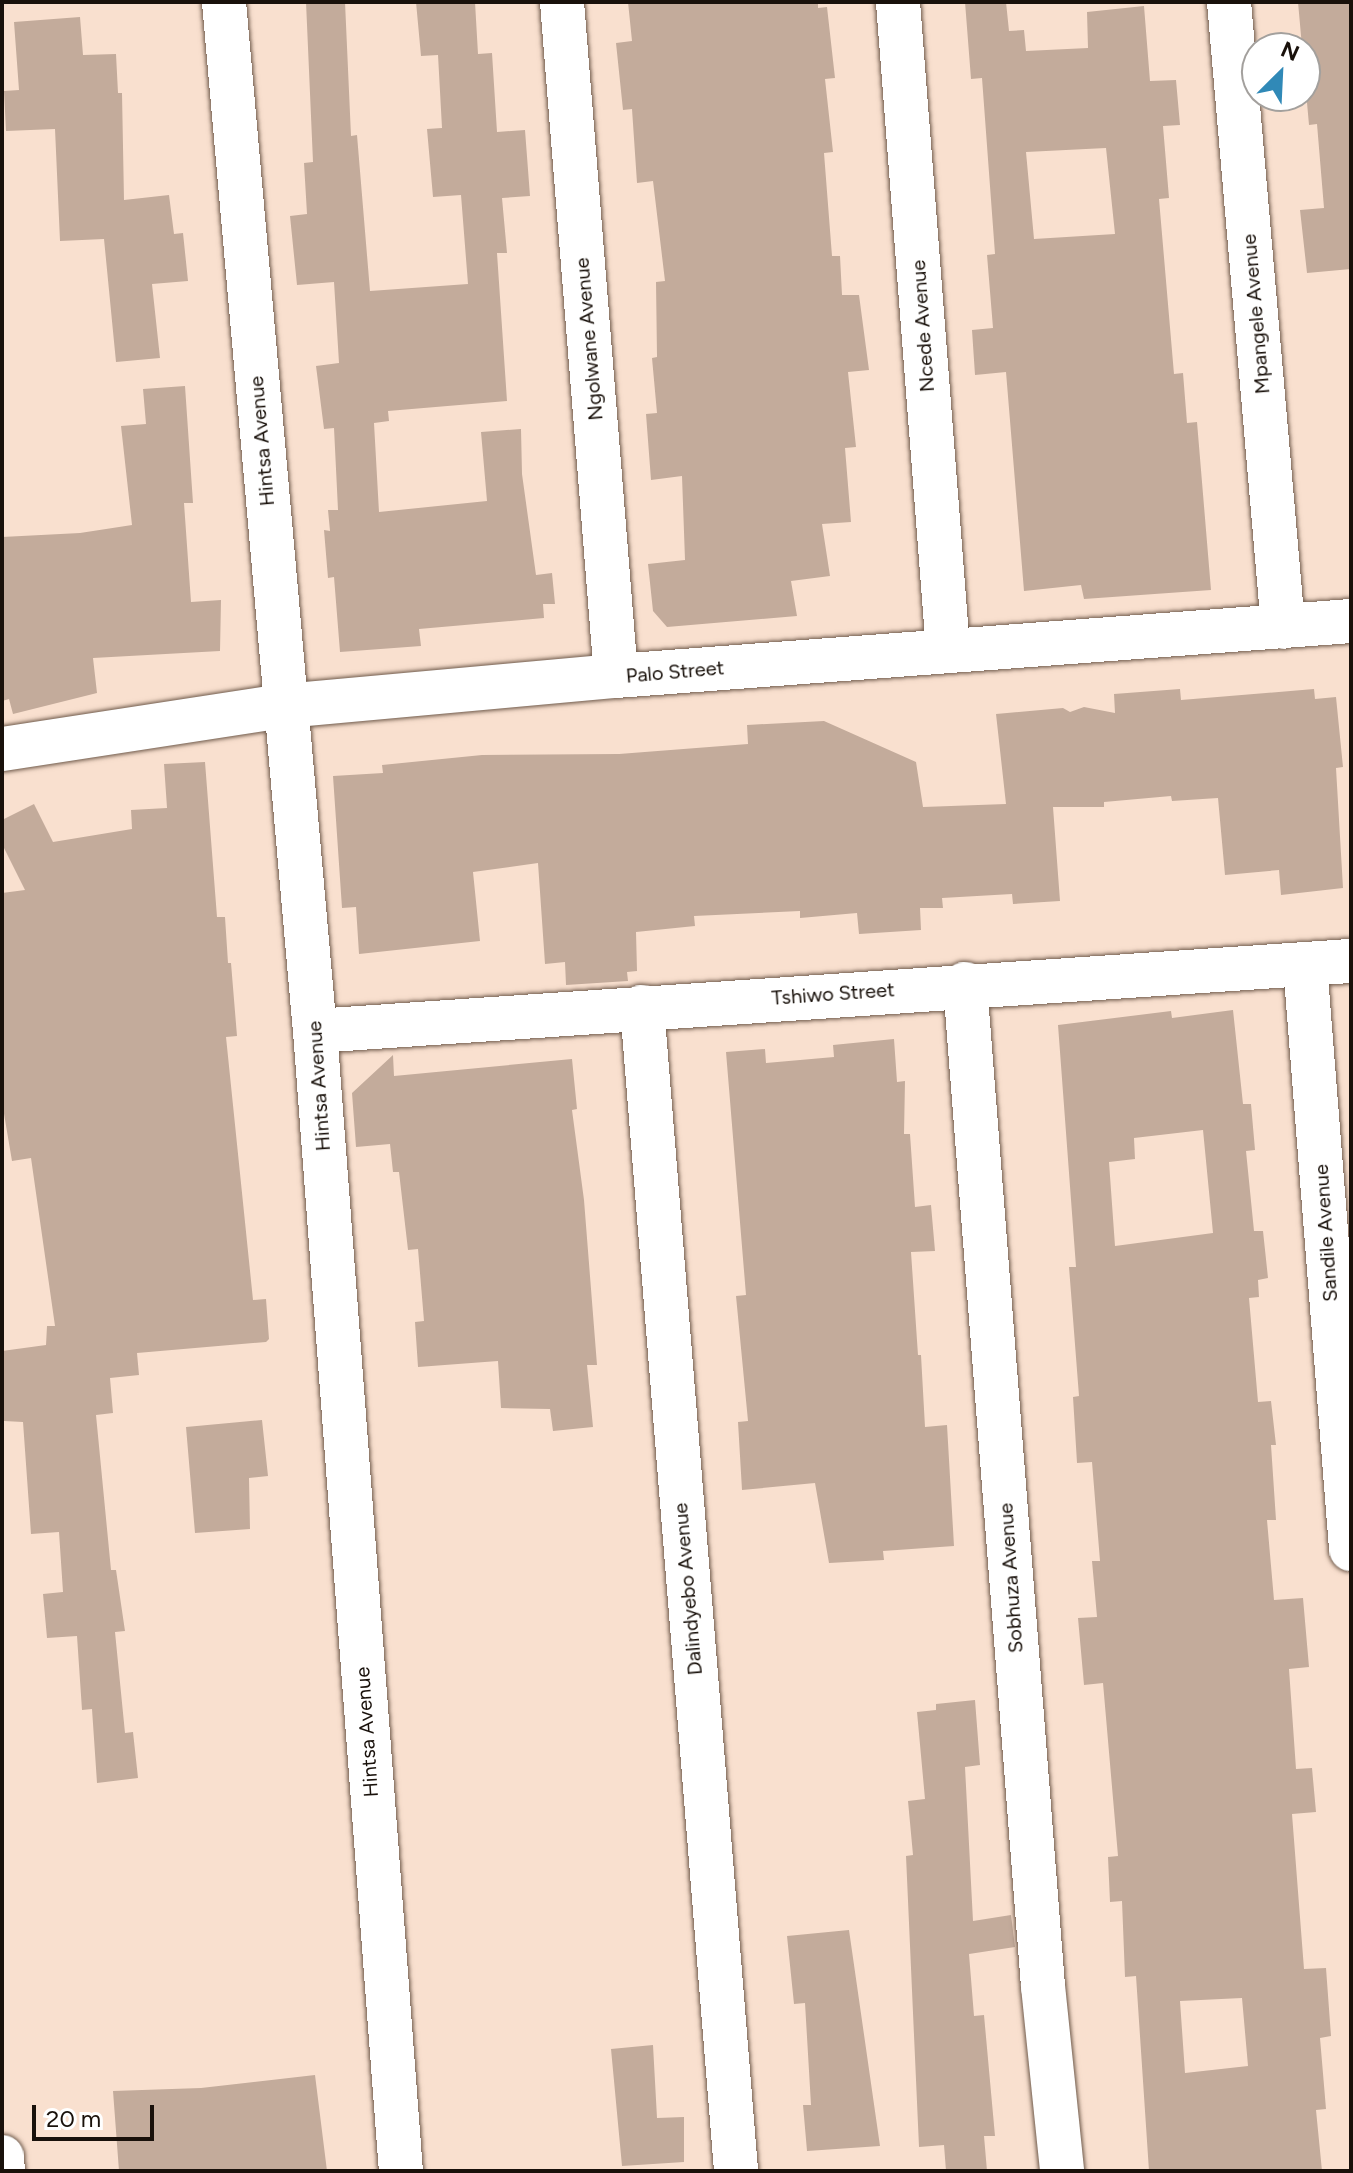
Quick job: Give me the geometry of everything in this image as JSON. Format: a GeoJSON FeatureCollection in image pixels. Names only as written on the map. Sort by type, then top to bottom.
{"type":"FeatureCollection","features":[{"type":"Feature","properties":{"kind":"street","name":"Hintsa Avenue"},"geometry":{"type":"LineString","coordinates":[[224,2],[315,1031],[401,2171]]}},
{"type":"Feature","properties":{"kind":"street","name":"Ngolwane Avenue"},"geometry":{"type":"LineString","coordinates":[[562,2],[616,676]]}},
{"type":"Feature","properties":{"kind":"street","name":"Ncede Avenue"},"geometry":{"type":"LineString","coordinates":[[898,2],[948,650]]}},
{"type":"Feature","properties":{"kind":"street","name":"Mpangele Avenue"},"geometry":{"type":"LineString","coordinates":[[1229,2],[1283,627]]}},
{"type":"Feature","properties":{"kind":"street","name":"Palo Street"},"geometry":{"type":"LineString","coordinates":[[2,749],[284,706],[616,676],[1351,621]]}},
{"type":"Feature","properties":{"kind":"street","name":"Tshiwo Street"},"geometry":{"type":"LineString","coordinates":[[315,1031],[965,984],[1351,961]]}},
{"type":"Feature","properties":{"kind":"street","name":"Sandile Avenue"},"geometry":{"type":"LineString","coordinates":[[1305,964],[1351,1549]]}},
{"type":"Feature","properties":{"kind":"street","name":"Sobhuza Avenue"},"geometry":{"type":"LineString","coordinates":[[965,984],[1043,1986],[1062,2171]]}},
{"type":"Feature","properties":{"kind":"street","name":"Dalindyebo Avenue"},"geometry":{"type":"LineString","coordinates":[[642,1007],[736,2171]]}},
{"type":"Feature","properties":{"kind":"street"},"geometry":{"type":"LineString","coordinates":[[2,2157],[3,2171]]}},
{"type":"Feature","properties":{"kind":"building"},"geometry":{"type":"Polygon","coordinates":[[[306,2],[345,2],[351,136],[357,135],[370,291],[468,284],[461,195],[433,197],[427,129],[442,128],[438,55],[421,56],[416,2],[475,2],[478,54],[492,53],[497,132],[525,130],[530,196],[502,198],[507,253],[497,253],[507,401],[388,411],[389,421],[374,423],[379,512],[487,501],[481,432],[521,429],[522,474],[536,575],[552,573],[555,604],[543,604],[544,618],[419,629],[421,646],[340,652],[334,577],[328,578],[324,530],[330,531],[328,510],[338,510],[334,428],[324,429],[316,366],[339,363],[334,282],[297,285],[290,216],[307,214],[304,163],[313,162],[306,2]]]}},
{"type":"Feature","properties":{"kind":"building"},"geometry":{"type":"Polygon","coordinates":[[[628,2],[818,2],[818,8],[827,7],[835,78],[825,79],[833,152],[824,153],[832,256],[840,256],[842,295],[859,295],[869,370],[848,372],[856,447],[845,448],[851,522],[822,524],[830,576],[791,581],[797,616],[667,627],[653,611],[648,564],[685,560],[682,476],[651,480],[646,414],[657,413],[652,358],[657,357],[656,282],[665,281],[653,181],[637,183],[632,109],[623,110],[616,43],[632,41],[628,2]]]}},
{"type":"Feature","properties":{"kind":"building"},"geometry":{"type":"Polygon","coordinates":[[[965,2],[1006,2],[1009,31],[1024,30],[1026,51],[1088,48],[1087,12],[1144,6],[1150,81],[1176,80],[1180,125],[1163,126],[1169,198],[1159,199],[1174,374],[1183,373],[1187,423],[1197,422],[1211,590],[1084,599],[1081,585],[1024,591],[1006,372],[975,375],[972,330],[993,328],[987,255],[995,254],[982,78],[971,79],[965,2]],[[1106,148],[1026,152],[1034,239],[1115,234],[1106,148]]]}},
{"type":"Feature","properties":{"kind":"building"},"geometry":{"type":"Polygon","coordinates":[[[1298,2],[1351,2],[1351,269],[1307,273],[1300,210],[1324,208],[1317,124],[1309,125],[1308,112],[1321,112],[1321,32],[1301,32],[1298,2]]]}},
{"type":"Feature","properties":{"kind":"building"},"geometry":{"type":"Polygon","coordinates":[[[80,17],[83,55],[116,54],[118,93],[122,93],[124,200],[169,195],[174,234],[183,233],[188,281],[152,284],[160,358],[116,362],[104,239],[60,241],[55,129],[6,131],[4,91],[19,90],[14,22],[80,17]]]}},
{"type":"Feature","properties":{"kind":"building"},"geometry":{"type":"Polygon","coordinates":[[[185,386],[193,503],[184,503],[191,602],[221,600],[220,651],[93,658],[97,693],[13,714],[9,699],[2,701],[2,537],[80,533],[132,525],[121,426],[146,424],[143,389],[185,386]]]}},
{"type":"Feature","properties":{"kind":"building"},"geometry":{"type":"Polygon","coordinates":[[[1180,689],[1181,700],[1314,689],[1315,699],[1336,697],[1343,767],[1336,768],[1343,888],[1281,895],[1279,870],[1225,875],[1218,798],[1172,801],[1171,796],[1104,802],[1104,807],[1053,807],[1060,901],[1013,904],[1012,894],[942,898],[943,908],[920,908],[921,930],[859,934],[857,913],[800,918],[800,911],[694,916],[695,926],[636,932],[637,971],[627,972],[628,981],[566,985],[565,962],[545,964],[538,863],[473,872],[480,941],[359,954],[356,907],[342,908],[333,776],[383,773],[382,765],[482,755],[619,754],[748,744],[747,725],[824,721],[916,762],[923,807],[1006,804],[996,714],[1063,708],[1070,712],[1084,707],[1115,713],[1114,694],[1180,689]]]}},
{"type":"Feature","properties":{"kind":"building"},"geometry":{"type":"Polygon","coordinates":[[[205,762],[217,917],[225,917],[228,963],[231,963],[237,1036],[226,1037],[253,1300],[266,1299],[269,1339],[266,1342],[137,1353],[139,1375],[110,1378],[113,1413],[96,1415],[111,1570],[116,1570],[125,1631],[115,1632],[125,1733],[133,1732],[138,1778],[97,1783],[92,1709],[82,1710],[77,1636],[47,1638],[43,1594],[63,1592],[59,1532],[31,1534],[23,1422],[4,1421],[2,1351],[46,1345],[47,1326],[55,1326],[31,1158],[12,1161],[2,1102],[2,893],[25,890],[2,844],[2,820],[34,804],[53,842],[132,829],[131,810],[167,808],[164,764],[205,762]]]}},
{"type":"Feature","properties":{"kind":"building"},"geometry":{"type":"Polygon","coordinates":[[[1233,1010],[1243,1104],[1251,1104],[1255,1150],[1246,1151],[1254,1231],[1263,1231],[1268,1278],[1258,1280],[1259,1297],[1249,1298],[1258,1402],[1271,1401],[1276,1445],[1271,1445],[1276,1520],[1267,1520],[1274,1600],[1303,1598],[1309,1667],[1289,1669],[1296,1769],[1312,1768],[1316,1812],[1292,1814],[1304,1969],[1326,1968],[1331,2036],[1320,2038],[1326,2109],[1316,2110],[1322,2171],[1149,2171],[1136,1976],[1125,1977],[1122,1901],[1110,1902],[1108,1857],[1118,1856],[1103,1683],[1084,1685],[1078,1618],[1097,1617],[1092,1561],[1100,1561],[1092,1462],[1077,1463],[1073,1397],[1079,1396],[1069,1267],[1076,1267],[1058,1025],[1171,1011],[1172,1018],[1233,1010]],[[1203,1130],[1134,1138],[1135,1159],[1109,1162],[1115,1246],[1213,1233],[1203,1130]],[[1242,1998],[1180,2001],[1185,2073],[1248,2066],[1242,1998]]]}},
{"type":"Feature","properties":{"kind":"building"},"geometry":{"type":"Polygon","coordinates":[[[894,1039],[897,1082],[905,1081],[904,1134],[910,1134],[915,1207],[931,1205],[935,1251],[911,1252],[925,1427],[947,1425],[954,1546],[883,1551],[884,1560],[829,1563],[815,1483],[742,1490],[738,1422],[748,1421],[736,1296],[746,1295],[726,1052],[765,1049],[766,1063],[834,1057],[833,1045],[894,1039]]]}},
{"type":"Feature","properties":{"kind":"building"},"geometry":{"type":"Polygon","coordinates":[[[393,1055],[394,1076],[572,1059],[577,1109],[572,1110],[584,1200],[597,1365],[587,1365],[593,1427],[553,1431],[550,1409],[501,1408],[498,1361],[418,1367],[415,1322],[424,1321],[418,1249],[408,1250],[399,1172],[393,1172],[390,1144],[356,1147],[352,1093],[393,1055]]]}},
{"type":"Feature","properties":{"kind":"building"},"geometry":{"type":"Polygon","coordinates":[[[262,1420],[268,1476],[249,1478],[250,1529],[195,1533],[186,1427],[262,1420]]]}},
{"type":"Feature","properties":{"kind":"building"},"geometry":{"type":"Polygon","coordinates":[[[975,1700],[980,1765],[965,1767],[973,1921],[1011,1915],[1015,1947],[969,1954],[974,2016],[984,2015],[995,2136],[984,2136],[987,2171],[946,2171],[944,2145],[919,2147],[906,1856],[913,1855],[908,1801],[925,1799],[917,1712],[936,1710],[936,1704],[975,1700]]]}},
{"type":"Feature","properties":{"kind":"building"},"geometry":{"type":"Polygon","coordinates":[[[849,1930],[880,2146],[807,2151],[803,2105],[811,2105],[805,2003],[794,2004],[787,1936],[849,1930]]]}},
{"type":"Feature","properties":{"kind":"building"},"geometry":{"type":"Polygon","coordinates":[[[653,2045],[657,2118],[684,2117],[684,2162],[622,2166],[611,2049],[653,2045]]]}},
{"type":"Feature","properties":{"kind":"building"},"geometry":{"type":"Polygon","coordinates":[[[315,2075],[327,2171],[119,2171],[113,2091],[201,2088],[315,2075]]]}}]}
